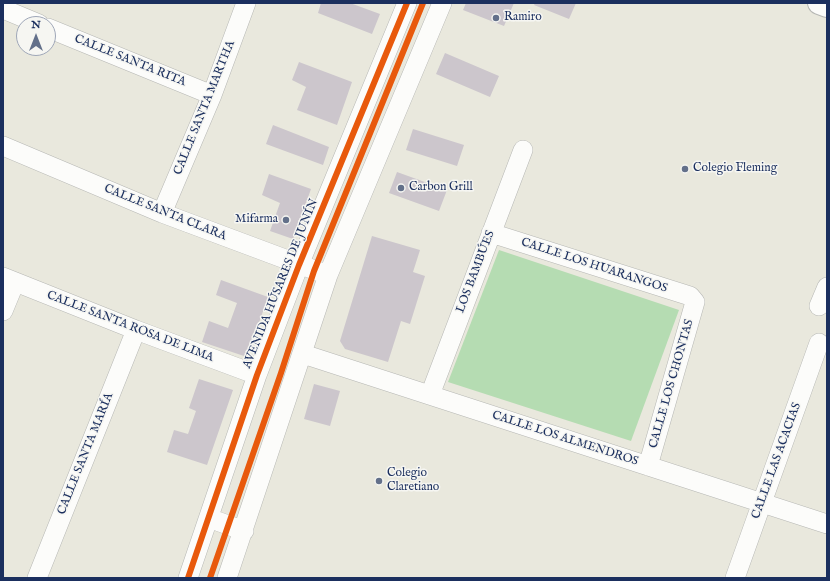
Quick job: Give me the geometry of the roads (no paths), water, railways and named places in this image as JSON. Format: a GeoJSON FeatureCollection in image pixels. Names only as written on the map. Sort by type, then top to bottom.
{"type":"FeatureCollection","features":[{"type":"Feature","properties":{"kind":"main road"},"geometry":{"type":"LineString","coordinates":[[819,3],[827,6]]}},
{"type":"Feature","properties":{"kind":"street","name":"CALLE SANTA MARTHA"},"geometry":{"type":"LineString","coordinates":[[162,213],[212,95],[246,3]]}},
{"type":"Feature","properties":{"kind":"street","name":"AVENIDA HÚSARES DE JUNÍN"},"geometry":{"type":"LineString","coordinates":[[188,578],[257,375],[299,265],[407,3]]}},
{"type":"Feature","properties":{"kind":"street"},"geometry":{"type":"LineString","coordinates":[[227,578],[303,354],[328,275],[442,3]]}},
{"type":"Feature","properties":{"kind":"street"},"geometry":{"type":"LineString","coordinates":[[3,9],[20,16]]}},
{"type":"Feature","properties":{"kind":"street","name":"CALLE SANTA RITA"},"geometry":{"type":"LineString","coordinates":[[56,31],[212,95]]}},
{"type":"Feature","properties":{"kind":"street","name":"CALLE SANTA CLARA"},"geometry":{"type":"LineString","coordinates":[[3,146],[162,213],[328,275]]}},
{"type":"Feature","properties":{"kind":"street","name":"LOS BAMBÚES"},"geometry":{"type":"LineString","coordinates":[[430,395],[523,150]]}},
{"type":"Feature","properties":{"kind":"street","name":"CALLE LOS HUARANGOS"},"geometry":{"type":"LineString","coordinates":[[491,233],[690,296],[695,302]]}},
{"type":"Feature","properties":{"kind":"street"},"geometry":{"type":"LineString","coordinates":[[3,311],[9,280]]}},
{"type":"Feature","properties":{"kind":"street","name":"CALLE SANTA ROSA DE LIMA"},"geometry":{"type":"LineString","coordinates":[[9,280],[136,330],[257,375]]}},
{"type":"Feature","properties":{"kind":"street"},"geometry":{"type":"LineString","coordinates":[[819,306],[827,287]]}},
{"type":"Feature","properties":{"kind":"street","name":"CALLE LOS CHONTAS"},"geometry":{"type":"LineString","coordinates":[[648,466],[695,302]]}},
{"type":"Feature","properties":{"kind":"street","name":"CALLE SANTA MARÍA"},"geometry":{"type":"LineString","coordinates":[[37,578],[136,330]]}},
{"type":"Feature","properties":{"kind":"street","name":"CALLE LAS ACACIAS"},"geometry":{"type":"LineString","coordinates":[[735,578],[819,343]]}},
{"type":"Feature","properties":{"kind":"street","name":"CALLE LOS ALMENDROS"},"geometry":{"type":"LineString","coordinates":[[303,354],[827,524]]}},
{"type":"Feature","properties":{"kind":"street"},"geometry":{"type":"LineString","coordinates":[[209,518],[244,531]]}},
{"type":"Feature","properties":{"kind":"place","name":"Ramiro"},"geometry":{"type":"Point","coordinates":[496,18]}},
{"type":"Feature","properties":{"kind":"place","name":"Colegio Fleming"},"geometry":{"type":"Point","coordinates":[685,169]}},
{"type":"Feature","properties":{"kind":"place","name":"Carbon Grill"},"geometry":{"type":"Point","coordinates":[401,188]}},
{"type":"Feature","properties":{"kind":"place","name":"Mifarma"},"geometry":{"type":"Point","coordinates":[286,220]}},
{"type":"Feature","properties":{"kind":"place","name":"Colegio Claretiano"},"geometry":{"type":"Point","coordinates":[379,481]}}]}
